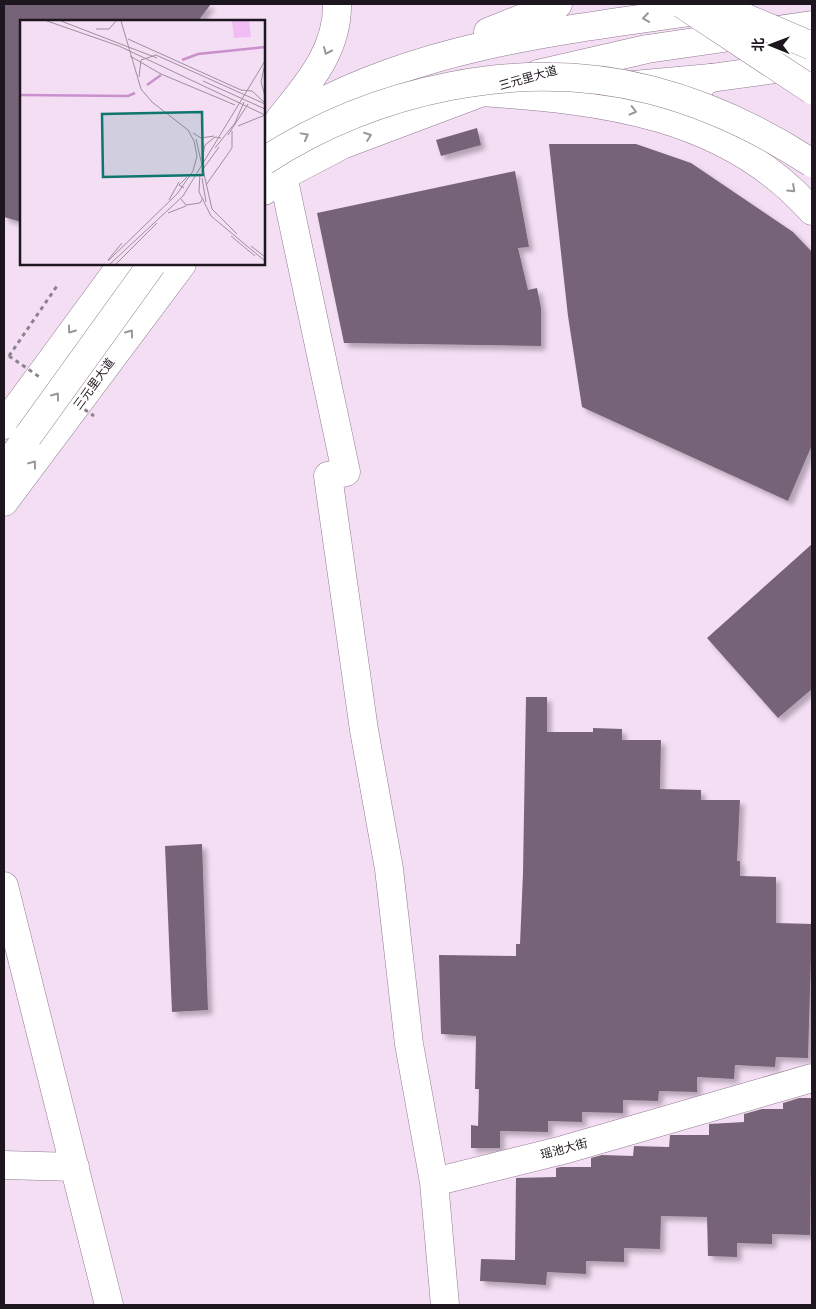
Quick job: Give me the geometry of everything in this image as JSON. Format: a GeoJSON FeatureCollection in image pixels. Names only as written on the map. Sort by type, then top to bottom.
{"type":"FeatureCollection","features":[{"type":"Feature","properties":{"kind":"main road"},"geometry":{"type":"LineString","coordinates":[[268,132],[318,71],[330,45],[337,14],[337,4]]}},
{"type":"Feature","properties":{"kind":"main road"},"geometry":{"type":"LineString","coordinates":[[268,132],[338,94],[378,76],[558,4]]}},
{"type":"Feature","properties":{"kind":"main road"},"geometry":{"type":"LineString","coordinates":[[682,4],[812,90]]}},
{"type":"Feature","properties":{"kind":"main road"},"geometry":{"type":"LineString","coordinates":[[713,4],[812,46]]}},
{"type":"Feature","properties":{"kind":"main road"},"geometry":{"type":"LineString","coordinates":[[378,76],[454,53],[543,34],[746,4]]}},
{"type":"Feature","properties":{"kind":"main road","name":"三元里大道"},"geometry":{"type":"LineString","coordinates":[[270,176],[342,145],[480,92],[580,64],[647,49],[812,25]]}},
{"type":"Feature","properties":{"kind":"main road"},"geometry":{"type":"LineString","coordinates":[[480,92],[596,88],[711,78],[812,64]]}},
{"type":"Feature","properties":{"kind":"main road"},"geometry":{"type":"LineString","coordinates":[[445,1305],[434,1182],[409,1044],[389,869],[364,730],[328,476],[346,472],[270,176],[296,141],[334,122],[409,96],[446,86],[532,78],[572,78],[651,90],[698,106],[759,131],[812,163]]}},
{"type":"Feature","properties":{"kind":"main road"},"geometry":{"type":"LineString","coordinates":[[711,78],[703,82],[695,96],[695,106],[706,119],[775,154],[812,183]]}},
{"type":"Feature","properties":{"kind":"main road"},"geometry":{"type":"LineString","coordinates":[[480,92],[575,99],[656,117],[694,130],[741,151],[767,168],[794,190],[812,210]]}},
{"type":"Feature","properties":{"kind":"main road"},"geometry":{"type":"LineString","coordinates":[[4,424],[121,265]]}},
{"type":"Feature","properties":{"kind":"main road"},"geometry":{"type":"LineString","coordinates":[[4,469],[151,265]]}},
{"type":"Feature","properties":{"kind":"main road","name":"三元里大道"},"geometry":{"type":"LineString","coordinates":[[4,502],[181,265]]}},
{"type":"Feature","properties":{"kind":"main road"},"geometry":{"type":"LineString","coordinates":[[4,463],[28,436]]}},
{"type":"Feature","properties":{"kind":"main road"},"geometry":{"type":"LineString","coordinates":[[4,886],[10,932],[75,1166],[109,1305]]}},
{"type":"Feature","properties":{"kind":"main road","name":"瑶池大街"},"geometry":{"type":"LineString","coordinates":[[434,1182],[562,1150],[812,1078]]}},
{"type":"Feature","properties":{"kind":"main road"},"geometry":{"type":"LineString","coordinates":[[4,1165],[75,1166]]}},
{"type":"Feature","properties":{"kind":"path"},"geometry":{"type":"LineString","coordinates":[[9,356],[57,286]]}},
{"type":"Feature","properties":{"kind":"building"},"geometry":{"type":"Polygon","coordinates":[[[4,4],[211,4],[199,20],[20,20],[20,222],[4,217],[4,4]]]}},
{"type":"Feature","properties":{"kind":"building"},"geometry":{"type":"Polygon","coordinates":[[[477,128],[481,145],[441,156],[436,140],[477,128]]]}},
{"type":"Feature","properties":{"kind":"building"},"geometry":{"type":"Polygon","coordinates":[[[549,144],[636,144],[691,163],[793,232],[812,252],[812,445],[788,501],[582,407],[568,316],[549,144]]]}},
{"type":"Feature","properties":{"kind":"building"},"geometry":{"type":"Polygon","coordinates":[[[515,171],[529,247],[518,248],[528,290],[537,288],[541,308],[541,346],[344,343],[317,213],[515,171]]]}},
{"type":"Feature","properties":{"kind":"building"},"geometry":{"type":"Polygon","coordinates":[[[812,544],[812,689],[778,718],[707,638],[812,544]]]}},
{"type":"Feature","properties":{"kind":"building"},"geometry":{"type":"Polygon","coordinates":[[[526,697],[547,697],[547,732],[593,732],[593,728],[622,729],[622,740],[661,740],[660,789],[701,790],[701,800],[740,800],[737,861],[740,861],[740,876],[776,877],[776,923],[812,924],[808,1058],[776,1057],[775,1067],[735,1065],[734,1079],[697,1077],[697,1092],[659,1091],[658,1101],[623,1100],[623,1113],[582,1112],[582,1122],[548,1121],[548,1132],[500,1131],[500,1148],[471,1148],[471,1125],[478,1126],[479,1089],[475,1089],[476,1036],[441,1034],[439,955],[516,956],[516,944],[520,944],[523,873],[526,697]]]}},
{"type":"Feature","properties":{"kind":"building"},"geometry":{"type":"Polygon","coordinates":[[[202,844],[208,1010],[172,1012],[165,846],[202,844]]]}},
{"type":"Feature","properties":{"kind":"building"},"geometry":{"type":"Polygon","coordinates":[[[799,1098],[812,1098],[810,1235],[772,1234],[772,1244],[737,1243],[737,1257],[708,1256],[707,1217],[661,1216],[660,1249],[624,1248],[624,1262],[586,1261],[586,1274],[547,1272],[546,1285],[480,1281],[481,1259],[515,1260],[516,1178],[556,1177],[556,1168],[591,1167],[591,1158],[602,1155],[633,1156],[634,1146],[669,1147],[670,1135],[709,1135],[709,1124],[744,1122],[744,1114],[762,1109],[783,1109],[783,1103],[799,1098]]]}}]}
